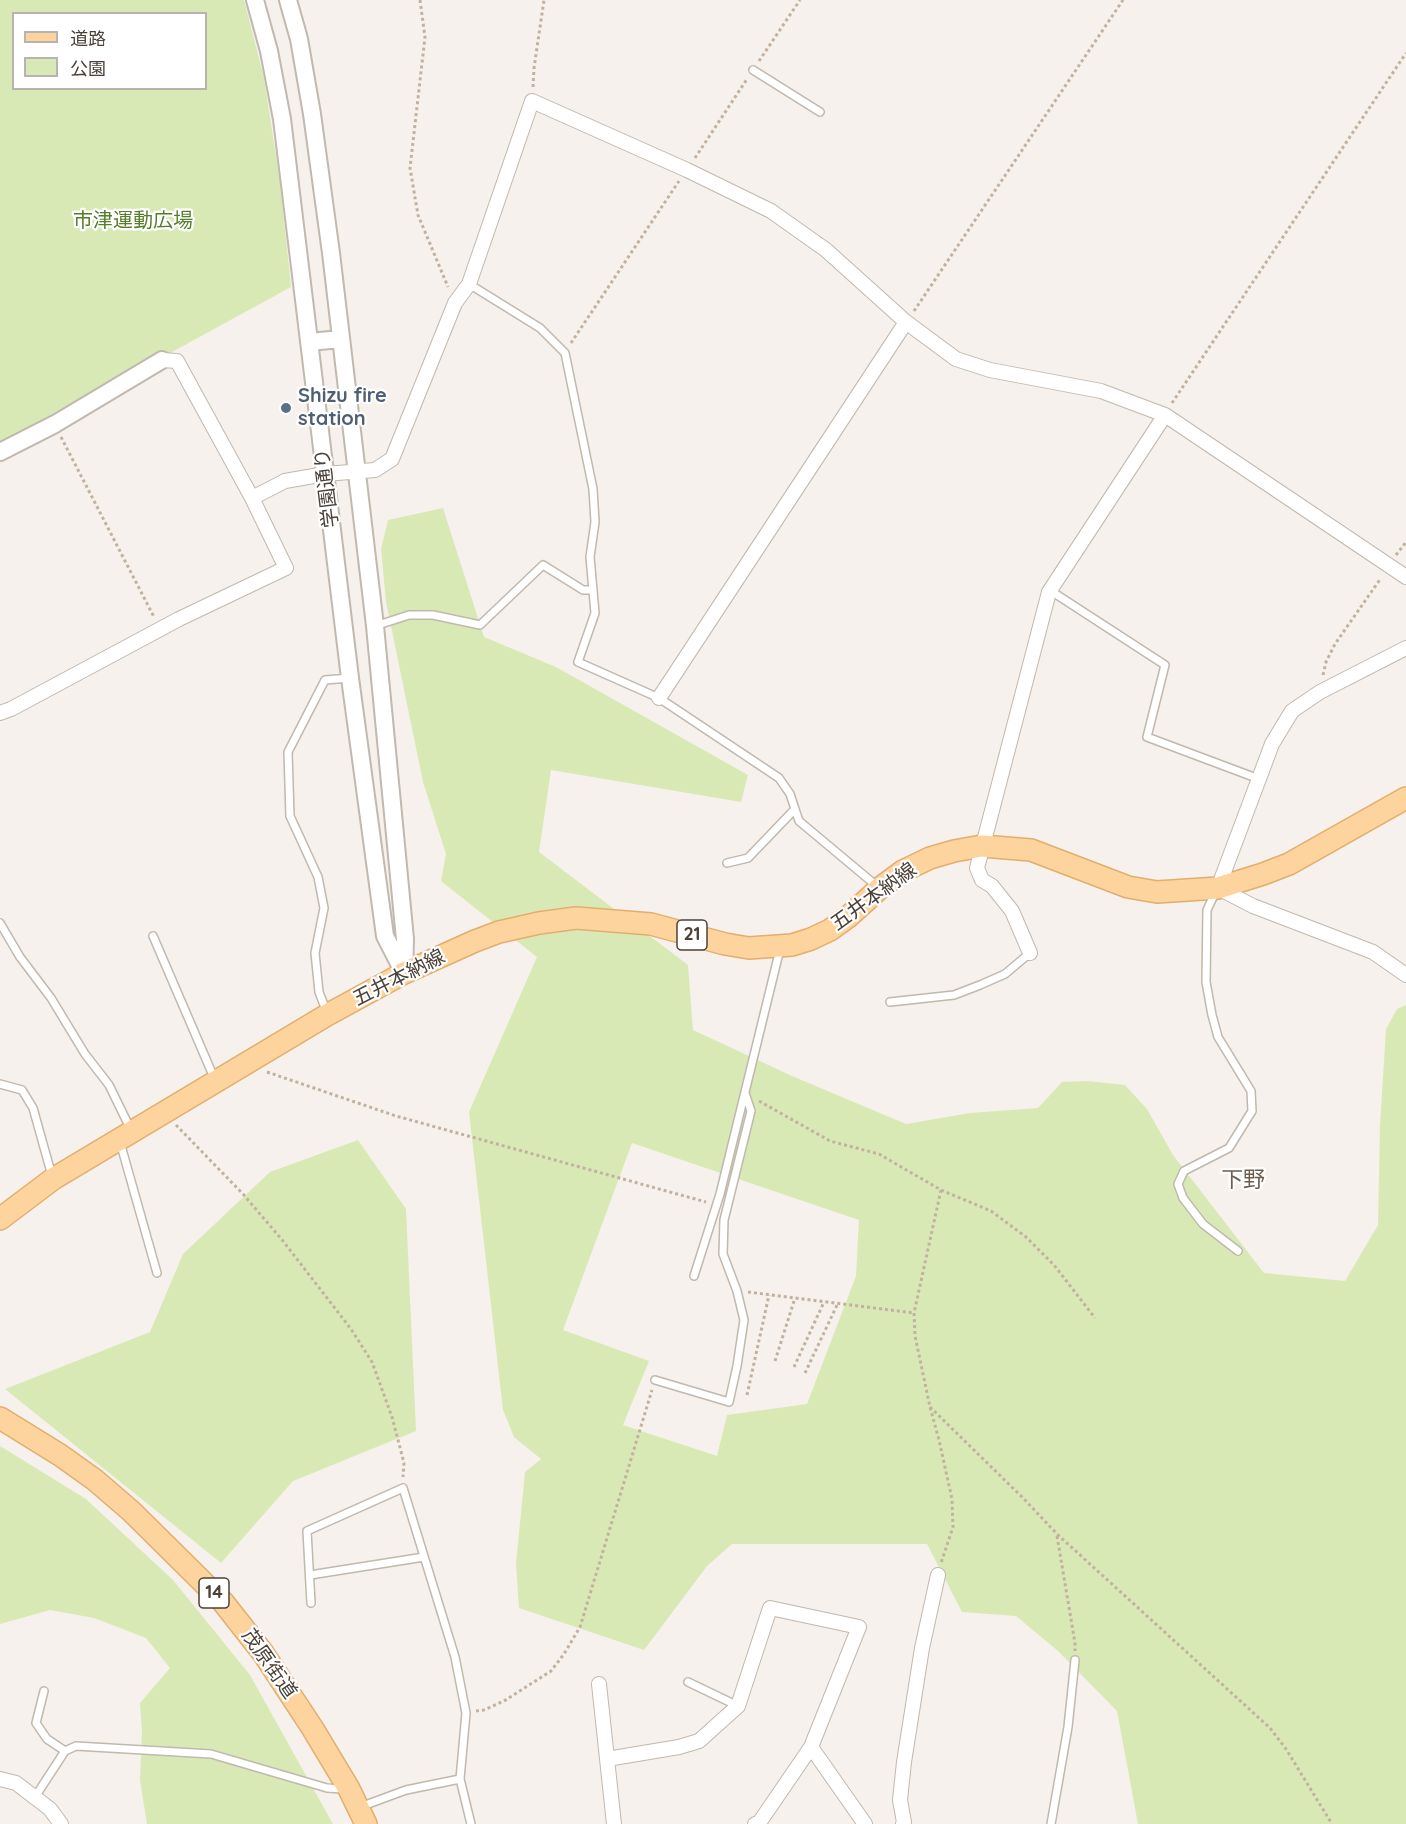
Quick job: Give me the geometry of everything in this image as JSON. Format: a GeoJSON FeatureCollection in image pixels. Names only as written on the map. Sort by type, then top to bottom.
{"type":"FeatureCollection","features":[{"type":"Feature","properties":{"kind":"main road","name":"五井本納線"},"geometry":{"type":"LineString","coordinates":[[0,1218],[53,1179],[327,1015],[404,973],[475,940],[499,932],[576,918],[651,924],[725,944],[749,948],[781,947],[811,939],[830,930],[903,871],[930,858],[982,846],[1031,850],[1128,887],[1157,892],[1218,888],[1289,864],[1406,798]]}},
{"type":"Feature","properties":{"kind":"main road","name":"茂原街道"},"geometry":{"type":"LineString","coordinates":[[0,1418],[60,1455],[95,1480],[131,1511],[223,1602],[263,1653],[313,1729],[358,1807]]}},
{"type":"Feature","properties":{"kind":"street","name":"学園通り"},"geometry":{"type":"LineString","coordinates":[[255,0],[269,51],[282,119],[350,678],[386,936],[404,973]]}},
{"type":"Feature","properties":{"kind":"street"},"geometry":{"type":"LineString","coordinates":[[288,0],[299,39],[312,114],[341,339],[375,626],[405,939],[404,973]]}},
{"type":"Feature","properties":{"kind":"street"},"geometry":{"type":"LineString","coordinates":[[252,498],[285,481],[325,474],[375,470],[392,459],[455,303],[470,284],[532,101],[687,170],[771,211],[826,250],[906,322],[956,359],[990,370],[1101,391],[1165,415],[1406,577]]}},
{"type":"Feature","properties":{"kind":"street"},"geometry":{"type":"LineString","coordinates":[[658,698],[906,322]]}},
{"type":"Feature","properties":{"kind":"street"},"geometry":{"type":"LineString","coordinates":[[309,342],[341,339]]}},
{"type":"Feature","properties":{"kind":"street"},"geometry":{"type":"LineString","coordinates":[[0,452],[55,424],[162,360],[177,361],[252,498],[286,568],[160,630],[11,709],[0,712]]}},
{"type":"Feature","properties":{"kind":"street"},"geometry":{"type":"LineString","coordinates":[[1030,953],[1012,911],[992,886],[982,880],[976,868],[1051,591],[1165,415]]}},
{"type":"Feature","properties":{"kind":"street"},"geometry":{"type":"LineString","coordinates":[[1406,648],[1320,692],[1292,711],[1272,744],[1218,888],[1253,906],[1373,952],[1406,975]]}},
{"type":"Feature","properties":{"kind":"street"},"geometry":{"type":"LineString","coordinates":[[903,1824],[900,1800],[904,1762],[922,1648],[938,1575]]}},
{"type":"Feature","properties":{"kind":"street"},"geometry":{"type":"LineString","coordinates":[[607,1759],[680,1747],[699,1741],[738,1706],[770,1608],[859,1627],[811,1747],[758,1824]]}},
{"type":"Feature","properties":{"kind":"street"},"geometry":{"type":"LineString","coordinates":[[599,1684],[614,1824]]}},
{"type":"Feature","properties":{"kind":"street"},"geometry":{"type":"LineString","coordinates":[[811,1747],[865,1824]]}},
{"type":"Feature","properties":{"kind":"street"},"geometry":{"type":"LineString","coordinates":[[0,1779],[16,1783],[35,1797],[50,1809],[61,1824]]}},
{"type":"Feature","properties":{"kind":"lane"},"geometry":{"type":"LineString","coordinates":[[753,70],[820,112]]}},
{"type":"Feature","properties":{"kind":"lane"},"geometry":{"type":"LineString","coordinates":[[470,284],[540,328],[565,353],[592,489],[595,522],[590,556],[595,613],[578,662],[658,698],[779,778],[790,794],[799,821],[880,888]]}},
{"type":"Feature","properties":{"kind":"lane"},"geometry":{"type":"LineString","coordinates":[[375,626],[409,615],[433,615],[480,625],[543,565],[583,590],[593,590]]}},
{"type":"Feature","properties":{"kind":"lane"},"geometry":{"type":"LineString","coordinates":[[1051,591],[1166,665],[1147,737],[1259,779]]}},
{"type":"Feature","properties":{"kind":"lane"},"geometry":{"type":"LineString","coordinates":[[327,1015],[319,992],[315,953],[324,908],[318,877],[290,816],[288,753],[325,680],[350,678]]}},
{"type":"Feature","properties":{"kind":"lane"},"geometry":{"type":"LineString","coordinates":[[727,863],[748,858],[795,809]]}},
{"type":"Feature","properties":{"kind":"lane"},"geometry":{"type":"LineString","coordinates":[[1218,888],[1207,910],[1206,982],[1218,1037],[1251,1091],[1252,1111],[1228,1148],[1184,1171],[1178,1184],[1183,1198],[1203,1224],[1238,1251]]}},
{"type":"Feature","properties":{"kind":"lane"},"geometry":{"type":"LineString","coordinates":[[0,923],[20,957],[51,998],[85,1054],[109,1085],[126,1136],[157,1273]]}},
{"type":"Feature","properties":{"kind":"lane"},"geometry":{"type":"LineString","coordinates":[[153,936],[216,1082]]}},
{"type":"Feature","properties":{"kind":"lane"},"geometry":{"type":"LineString","coordinates":[[694,1276],[717,1205],[781,947]]}},
{"type":"Feature","properties":{"kind":"lane"},"geometry":{"type":"LineString","coordinates":[[890,1002],[954,995],[980,986],[1005,974],[1030,953]]}},
{"type":"Feature","properties":{"kind":"lane"},"geometry":{"type":"LineString","coordinates":[[0,1083],[22,1090],[33,1108],[53,1179]]}},
{"type":"Feature","properties":{"kind":"lane"},"geometry":{"type":"LineString","coordinates":[[655,1380],[729,1402],[744,1320],[737,1291],[723,1254],[724,1221],[751,1112],[745,1093]]}},
{"type":"Feature","properties":{"kind":"lane"},"geometry":{"type":"LineString","coordinates":[[311,1603],[307,1531],[403,1488],[455,1658],[466,1713],[460,1779],[471,1824]]}},
{"type":"Feature","properties":{"kind":"lane"},"geometry":{"type":"LineString","coordinates":[[310,1575],[424,1557]]}},
{"type":"Feature","properties":{"kind":"lane"},"geometry":{"type":"LineString","coordinates":[[1051,1824],[1068,1727],[1075,1660]]}},
{"type":"Feature","properties":{"kind":"lane"},"geometry":{"type":"LineString","coordinates":[[688,1682],[738,1706]]}},
{"type":"Feature","properties":{"kind":"lane"},"geometry":{"type":"LineString","coordinates":[[44,1691],[36,1723],[47,1739],[65,1751]]}},
{"type":"Feature","properties":{"kind":"lane"},"geometry":{"type":"LineString","coordinates":[[35,1797],[65,1751],[76,1746],[211,1754],[327,1788],[358,1807],[406,1790],[460,1779]]}},
{"type":"Feature","properties":{"kind":"path"},"geometry":{"type":"LineString","coordinates":[[420,0],[425,37],[410,168],[418,215],[455,303]]}},
{"type":"Feature","properties":{"kind":"path"},"geometry":{"type":"LineString","coordinates":[[532,101],[534,68],[544,0]]}},
{"type":"Feature","properties":{"kind":"path"},"geometry":{"type":"LineString","coordinates":[[565,353],[800,0]]}},
{"type":"Feature","properties":{"kind":"path"},"geometry":{"type":"LineString","coordinates":[[906,322],[1123,0]]}},
{"type":"Feature","properties":{"kind":"path"},"geometry":{"type":"LineString","coordinates":[[1165,415],[1406,53]]}},
{"type":"Feature","properties":{"kind":"path"},"geometry":{"type":"LineString","coordinates":[[55,424],[160,630]]}},
{"type":"Feature","properties":{"kind":"path"},"geometry":{"type":"LineString","coordinates":[[1320,692],[1326,662],[1335,644],[1406,542]]}},
{"type":"Feature","properties":{"kind":"path"},"geometry":{"type":"LineString","coordinates":[[244,1064],[396,1116],[717,1205]]}},
{"type":"Feature","properties":{"kind":"path"},"geometry":{"type":"LineString","coordinates":[[745,1093],[830,1141],[879,1154],[941,1190],[991,1211],[1026,1237],[1054,1265],[1095,1318]]}},
{"type":"Feature","properties":{"kind":"path"},"geometry":{"type":"LineString","coordinates":[[164,1113],[243,1194],[283,1241],[351,1329],[372,1362],[392,1417],[404,1463],[403,1488]]}},
{"type":"Feature","properties":{"kind":"path"},"geometry":{"type":"LineString","coordinates":[[938,1575],[953,1527],[952,1499],[915,1336],[914,1313],[941,1190]]}},
{"type":"Feature","properties":{"kind":"path"},"geometry":{"type":"LineString","coordinates":[[737,1291],[914,1313]]}},
{"type":"Feature","properties":{"kind":"path"},"geometry":{"type":"LineString","coordinates":[[747,1395],[769,1294]]}},
{"type":"Feature","properties":{"kind":"path"},"geometry":{"type":"LineString","coordinates":[[775,1361],[795,1298]]}},
{"type":"Feature","properties":{"kind":"path"},"geometry":{"type":"LineString","coordinates":[[794,1367],[824,1302]]}},
{"type":"Feature","properties":{"kind":"path"},"geometry":{"type":"LineString","coordinates":[[805,1373],[838,1303]]}},
{"type":"Feature","properties":{"kind":"path"},"geometry":{"type":"LineString","coordinates":[[466,1713],[484,1710],[504,1701],[551,1671],[580,1627],[655,1380]]}},
{"type":"Feature","properties":{"kind":"path"},"geometry":{"type":"LineString","coordinates":[[930,1407],[1023,1498],[1056,1534],[1270,1728],[1286,1749],[1332,1824]]}},
{"type":"Feature","properties":{"kind":"path"},"geometry":{"type":"LineString","coordinates":[[1056,1534],[1075,1643],[1075,1660]]}},
{"type":"Feature","properties":{"kind":"green space","name":"市津運動広場"},"geometry":{"type":"Polygon","coordinates":[[[0,0],[244,0],[264,78],[280,182],[291,287],[0,446],[0,0]]]}},
{"type":"Feature","properties":{"kind":"green space"},"geometry":{"type":"Polygon","coordinates":[[[443,508],[484,637],[556,667],[748,775],[741,802],[551,770],[539,852],[688,965],[693,1030],[792,1076],[906,1124],[970,1113],[1038,1108],[1062,1082],[1087,1081],[1125,1085],[1147,1109],[1173,1155],[1264,1273],[1345,1281],[1378,1225],[1380,1126],[1386,1029],[1397,1009],[1406,1005],[1406,1824],[1138,1824],[1117,1711],[1058,1651],[1016,1616],[962,1612],[927,1544],[732,1544],[707,1566],[644,1650],[519,1608],[516,1564],[525,1472],[541,1459],[514,1437],[503,1410],[469,1112],[537,957],[441,881],[446,854],[423,782],[386,602],[381,549],[388,520],[443,508]],[[632,1143],[563,1330],[649,1361],[623,1425],[717,1456],[727,1415],[807,1404],[856,1276],[859,1220],[632,1143]]]}},
{"type":"Feature","properties":{"kind":"green space"},"geometry":{"type":"Polygon","coordinates":[[[358,1140],[406,1209],[416,1431],[293,1481],[221,1563],[5,1389],[150,1332],[183,1254],[270,1172],[358,1140]]]}},
{"type":"Feature","properties":{"kind":"green space"},"geometry":{"type":"Polygon","coordinates":[[[0,1446],[86,1499],[173,1580],[250,1675],[333,1824],[147,1824],[140,1780],[142,1732],[140,1703],[170,1668],[146,1638],[94,1618],[50,1610],[0,1624],[0,1446]]]}},
{"type":"Feature","properties":{"kind":"place","name":"Shizu fire station"},"geometry":{"type":"Point","coordinates":[286,408]}},
{"type":"Feature","properties":{"kind":"district","name":"下野"},"geometry":{"type":"Point","coordinates":[1243,1180]}}]}
